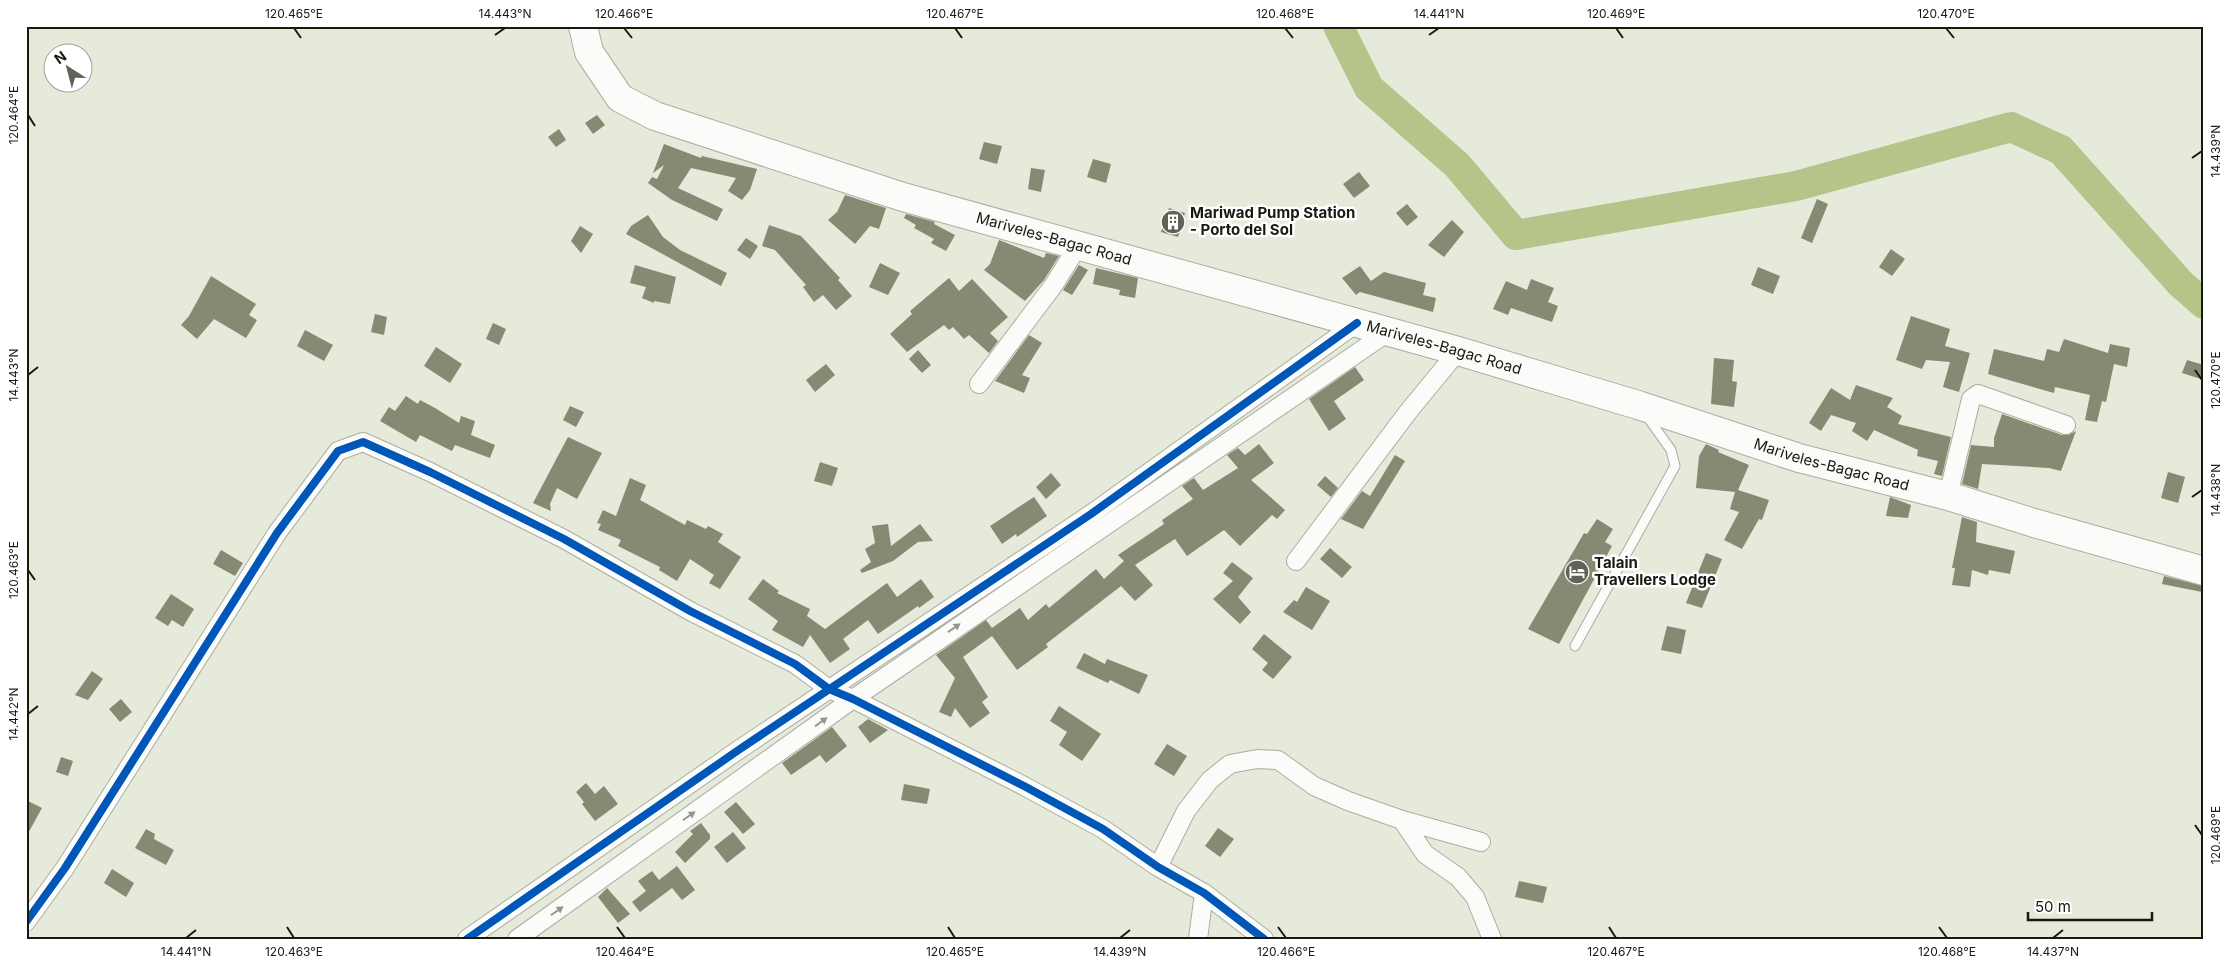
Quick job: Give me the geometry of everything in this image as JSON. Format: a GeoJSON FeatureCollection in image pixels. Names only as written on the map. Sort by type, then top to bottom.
{"type":"FeatureCollection","features":[{"type":"Feature","properties":{"kind":"main road","name":"Mariveles-Bagac Road"},"geometry":{"type":"LineString","coordinates":[[583,26],[589,52],[620,98],[655,116],[904,197],[1458,351],[1638,405],[1799,458],[1948,496],[2034,523],[2204,571]]}},
{"type":"Feature","properties":{"kind":"street"},"geometry":{"type":"LineString","coordinates":[[979,384],[1053,286],[1078,246]]}},
{"type":"Feature","properties":{"kind":"street"},"geometry":{"type":"LineString","coordinates":[[467,939],[829,689],[1092,514],[1357,323]]}},
{"type":"Feature","properties":{"kind":"street"},"geometry":{"type":"LineString","coordinates":[[517,939],[853,699],[1388,332]]}},
{"type":"Feature","properties":{"kind":"street"},"geometry":{"type":"LineString","coordinates":[[1296,561],[1408,412],[1458,351]]}},
{"type":"Feature","properties":{"kind":"street"},"geometry":{"type":"LineString","coordinates":[[1948,496],[1971,398],[1978,394],[2066,425]]}},
{"type":"Feature","properties":{"kind":"street"},"geometry":{"type":"LineString","coordinates":[[26,922],[65,868],[278,533],[338,451],[363,442],[430,472],[564,539],[690,611],[795,664],[829,689],[853,699],[1024,786],[1103,829],[1158,867],[1204,893],[1264,939]]}},
{"type":"Feature","properties":{"kind":"street"},"geometry":{"type":"LineString","coordinates":[[1158,867],[1186,811],[1210,780],[1230,764],[1240,761],[1278,760],[1314,786],[1348,802],[1402,820],[1482,842]]}},
{"type":"Feature","properties":{"kind":"street"},"geometry":{"type":"LineString","coordinates":[[1402,820],[1425,854],[1458,877],[1475,897],[1492,939]]}},
{"type":"Feature","properties":{"kind":"street"},"geometry":{"type":"LineString","coordinates":[[1198,939],[1204,893]]}},
{"type":"Feature","properties":{"kind":"lane"},"geometry":{"type":"LineString","coordinates":[[1575,646],[1675,466],[1671,450],[1638,405]]}},
{"type":"Feature","properties":{"kind":"building"},"geometry":{"type":"Polygon","coordinates":[[[597,115],[605,125],[593,134],[585,123],[597,115]]]}},
{"type":"Feature","properties":{"kind":"building"},"geometry":{"type":"Polygon","coordinates":[[[559,129],[566,140],[556,147],[548,137],[559,129]]]}},
{"type":"Feature","properties":{"kind":"building"},"geometry":{"type":"Polygon","coordinates":[[[984,142],[1002,146],[997,164],[979,159],[984,142]]]}},
{"type":"Feature","properties":{"kind":"building"},"geometry":{"type":"Polygon","coordinates":[[[664,144],[701,158],[702,156],[757,169],[750,190],[742,200],[728,191],[736,178],[691,168],[678,188],[723,209],[717,221],[672,200],[648,183],[652,177],[657,179],[664,165],[653,173],[664,144]]]}},
{"type":"Feature","properties":{"kind":"building"},"geometry":{"type":"Polygon","coordinates":[[[1093,159],[1111,164],[1106,183],[1087,177],[1093,159]]]}},
{"type":"Feature","properties":{"kind":"building"},"geometry":{"type":"Polygon","coordinates":[[[1031,168],[1045,170],[1041,192],[1028,189],[1031,168]]]}},
{"type":"Feature","properties":{"kind":"building"},"geometry":{"type":"Polygon","coordinates":[[[1359,172],[1370,186],[1354,198],[1343,184],[1359,172]]]}},
{"type":"Feature","properties":{"kind":"building"},"geometry":{"type":"Polygon","coordinates":[[[845,195],[886,208],[879,229],[870,226],[855,244],[828,220],[837,212],[845,195]]]}},
{"type":"Feature","properties":{"kind":"building"},"geometry":{"type":"Polygon","coordinates":[[[1817,199],[1828,204],[1812,243],[1801,238],[1817,199]]]}},
{"type":"Feature","properties":{"kind":"building"},"geometry":{"type":"Polygon","coordinates":[[[1407,204],[1418,217],[1407,226],[1396,213],[1407,204]]]}},
{"type":"Feature","properties":{"kind":"building","name":"Mariwad Pump Station - Porto del Sol"},"geometry":{"type":"Polygon","coordinates":[[[1169,208],[1185,213],[1178,237],[1161,232],[1169,208]]]}},
{"type":"Feature","properties":{"kind":"building"},"geometry":{"type":"Polygon","coordinates":[[[906,214],[935,222],[934,224],[955,235],[946,251],[931,243],[934,239],[914,228],[916,225],[904,218],[906,214]]]}},
{"type":"Feature","properties":{"kind":"building"},"geometry":{"type":"Polygon","coordinates":[[[648,215],[663,237],[680,250],[727,273],[721,286],[626,234],[631,226],[648,215]]]}},
{"type":"Feature","properties":{"kind":"building"},"geometry":{"type":"Polygon","coordinates":[[[1452,220],[1464,232],[1444,257],[1428,245],[1452,220]]]}},
{"type":"Feature","properties":{"kind":"building"},"geometry":{"type":"Polygon","coordinates":[[[769,225],[801,236],[840,278],[838,280],[852,296],[836,310],[823,295],[814,302],[803,287],[806,285],[775,250],[762,246],[769,225]]]}},
{"type":"Feature","properties":{"kind":"building"},"geometry":{"type":"Polygon","coordinates":[[[580,226],[593,234],[581,253],[571,241],[580,226]]]}},
{"type":"Feature","properties":{"kind":"building"},"geometry":{"type":"Polygon","coordinates":[[[746,238],[758,246],[750,259],[737,250],[746,238]]]}},
{"type":"Feature","properties":{"kind":"building"},"geometry":{"type":"Polygon","coordinates":[[[999,240],[1044,258],[1046,253],[1059,256],[1044,280],[1025,301],[984,270],[990,264],[999,240]]]}},
{"type":"Feature","properties":{"kind":"building"},"geometry":{"type":"Polygon","coordinates":[[[1891,249],[1905,259],[1892,276],[1879,267],[1891,249]]]}},
{"type":"Feature","properties":{"kind":"building"},"geometry":{"type":"Polygon","coordinates":[[[880,263],[900,273],[888,295],[869,287],[880,263]]]}},
{"type":"Feature","properties":{"kind":"building"},"geometry":{"type":"Polygon","coordinates":[[[635,265],[676,277],[670,304],[654,301],[654,303],[642,298],[646,287],[630,283],[635,265]]]}},
{"type":"Feature","properties":{"kind":"building"},"geometry":{"type":"Polygon","coordinates":[[[1079,265],[1088,270],[1072,295],[1063,290],[1079,265]]]}},
{"type":"Feature","properties":{"kind":"building"},"geometry":{"type":"Polygon","coordinates":[[[1360,266],[1371,281],[1384,272],[1426,283],[1423,295],[1436,298],[1433,312],[1360,292],[1356,295],[1342,278],[1360,266]]]}},
{"type":"Feature","properties":{"kind":"building"},"geometry":{"type":"Polygon","coordinates":[[[1758,267],[1780,276],[1773,294],[1751,285],[1758,267]]]}},
{"type":"Feature","properties":{"kind":"building"},"geometry":{"type":"Polygon","coordinates":[[[1096,268],[1138,278],[1135,298],[1119,295],[1120,290],[1093,284],[1096,268]]]}},
{"type":"Feature","properties":{"kind":"building"},"geometry":{"type":"Polygon","coordinates":[[[211,276],[256,304],[249,315],[257,320],[246,338],[214,319],[197,339],[181,325],[189,316],[211,276]]]}},
{"type":"Feature","properties":{"kind":"building"},"geometry":{"type":"Polygon","coordinates":[[[949,278],[959,291],[972,279],[1008,317],[990,333],[998,341],[989,353],[969,335],[964,339],[953,327],[949,330],[944,325],[907,352],[890,334],[912,314],[910,311],[949,278]]]}},
{"type":"Feature","properties":{"kind":"building"},"geometry":{"type":"Polygon","coordinates":[[[1531,279],[1554,288],[1548,302],[1558,306],[1552,322],[1511,308],[1508,315],[1493,309],[1506,281],[1527,290],[1531,279]]]}},
{"type":"Feature","properties":{"kind":"building"},"geometry":{"type":"Polygon","coordinates":[[[375,314],[387,317],[384,335],[371,332],[375,314]]]}},
{"type":"Feature","properties":{"kind":"building"},"geometry":{"type":"Polygon","coordinates":[[[1911,316],[1950,329],[1945,346],[1970,353],[1959,392],[1943,387],[1950,362],[1926,360],[1922,369],[1896,360],[1911,316]]]}},
{"type":"Feature","properties":{"kind":"building"},"geometry":{"type":"Polygon","coordinates":[[[493,323],[506,329],[499,345],[486,339],[493,323]]]}},
{"type":"Feature","properties":{"kind":"building"},"geometry":{"type":"Polygon","coordinates":[[[305,330],[333,345],[324,361],[297,346],[305,330]]]}},
{"type":"Feature","properties":{"kind":"building"},"geometry":{"type":"Polygon","coordinates":[[[1029,335],[1042,343],[1022,375],[1030,378],[1024,393],[995,381],[1029,335]]]}},
{"type":"Feature","properties":{"kind":"building"},"geometry":{"type":"Polygon","coordinates":[[[2064,339],[2108,353],[2110,344],[2130,348],[2127,367],[2114,364],[2106,402],[2102,401],[2097,422],[2085,420],[2090,395],[2055,387],[2054,393],[1988,374],[1994,349],[2044,361],[2047,349],[2059,352],[2064,339]]]}},
{"type":"Feature","properties":{"kind":"building"},"geometry":{"type":"Polygon","coordinates":[[[436,347],[462,364],[450,383],[424,366],[436,347]]]}},
{"type":"Feature","properties":{"kind":"building"},"geometry":{"type":"Polygon","coordinates":[[[918,350],[931,365],[922,373],[909,359],[918,350]]]}},
{"type":"Feature","properties":{"kind":"building"},"geometry":{"type":"Polygon","coordinates":[[[1714,358],[1734,360],[1732,381],[1737,382],[1734,407],[1711,404],[1714,358]]]}},
{"type":"Feature","properties":{"kind":"building"},"geometry":{"type":"Polygon","coordinates":[[[2187,360],[2204,365],[2204,380],[2182,373],[2187,360]]]}},
{"type":"Feature","properties":{"kind":"building"},"geometry":{"type":"Polygon","coordinates":[[[826,364],[835,375],[815,392],[806,380],[826,364]]]}},
{"type":"Feature","properties":{"kind":"building"},"geometry":{"type":"Polygon","coordinates":[[[1355,367],[1364,380],[1334,401],[1346,419],[1329,431],[1309,399],[1355,367]]]}},
{"type":"Feature","properties":{"kind":"building"},"geometry":{"type":"Polygon","coordinates":[[[1856,385],[1893,398],[1887,407],[1902,416],[1898,424],[1951,437],[1942,476],[1934,474],[1938,461],[1917,456],[1918,450],[1874,430],[1867,441],[1852,431],[1856,423],[1831,415],[1821,431],[1809,423],[1831,388],[1850,400],[1856,385]]]}},
{"type":"Feature","properties":{"kind":"building"},"geometry":{"type":"Polygon","coordinates":[[[406,396],[418,404],[420,400],[459,423],[461,416],[475,421],[471,435],[495,445],[490,458],[455,445],[452,451],[420,435],[416,442],[380,421],[389,407],[395,411],[406,396]]]}},
{"type":"Feature","properties":{"kind":"building"},"geometry":{"type":"Polygon","coordinates":[[[570,406],[584,412],[576,427],[563,420],[570,406]]]}},
{"type":"Feature","properties":{"kind":"building"},"geometry":{"type":"Polygon","coordinates":[[[2002,414],[2062,435],[2068,435],[2076,431],[2061,471],[2049,468],[1982,464],[1978,489],[1962,484],[1971,445],[1994,447],[1994,438],[2002,414]]]}},
{"type":"Feature","properties":{"kind":"building"},"geometry":{"type":"Polygon","coordinates":[[[568,437],[602,453],[577,499],[557,488],[550,504],[551,511],[533,503],[568,437]]]}},
{"type":"Feature","properties":{"kind":"building"},"geometry":{"type":"Polygon","coordinates":[[[1259,444],[1274,463],[1251,480],[1285,510],[1277,519],[1272,515],[1240,546],[1224,530],[1187,556],[1175,539],[1135,565],[1153,585],[1135,601],[1121,586],[1046,644],[1048,647],[1017,670],[992,636],[963,657],[988,697],[982,702],[990,713],[970,728],[955,708],[951,717],[939,712],[955,678],[936,655],[986,620],[992,628],[1020,608],[1028,620],[1046,604],[1049,608],[1096,569],[1104,579],[1124,561],[1118,555],[1164,524],[1162,520],[1193,499],[1182,486],[1194,478],[1203,490],[1238,468],[1227,455],[1238,448],[1245,455],[1259,444]]]}},
{"type":"Feature","properties":{"kind":"building"},"geometry":{"type":"Polygon","coordinates":[[[1706,444],[1719,450],[1718,452],[1749,465],[1738,490],[1769,500],[1762,520],[1759,519],[1742,549],[1724,540],[1739,512],[1730,509],[1735,492],[1696,488],[1699,456],[1706,444]]]}},
{"type":"Feature","properties":{"kind":"building"},"geometry":{"type":"Polygon","coordinates":[[[1395,455],[1405,461],[1363,529],[1341,519],[1362,491],[1370,496],[1395,455]]]}},
{"type":"Feature","properties":{"kind":"building"},"geometry":{"type":"Polygon","coordinates":[[[820,462],[838,468],[832,486],[814,481],[820,462]]]}},
{"type":"Feature","properties":{"kind":"building"},"geometry":{"type":"Polygon","coordinates":[[[2168,472],[2185,477],[2178,503],[2161,498],[2168,472]]]}},
{"type":"Feature","properties":{"kind":"building"},"geometry":{"type":"Polygon","coordinates":[[[1051,473],[1061,485],[1046,499],[1036,487],[1051,473]]]}},
{"type":"Feature","properties":{"kind":"building"},"geometry":{"type":"Polygon","coordinates":[[[1325,476],[1338,488],[1331,497],[1317,485],[1325,476]]]}},
{"type":"Feature","properties":{"kind":"building"},"geometry":{"type":"Polygon","coordinates":[[[630,478],[646,485],[640,500],[685,525],[687,520],[706,529],[708,526],[723,534],[718,542],[741,557],[720,589],[709,583],[714,575],[690,559],[677,581],[659,570],[660,567],[618,546],[621,540],[598,530],[601,524],[597,523],[603,510],[616,516],[630,478]]]}},
{"type":"Feature","properties":{"kind":"building"},"geometry":{"type":"Polygon","coordinates":[[[1034,497],[1047,516],[1017,537],[1016,534],[1002,544],[990,526],[1034,497]]]}},
{"type":"Feature","properties":{"kind":"building"},"geometry":{"type":"Polygon","coordinates":[[[1890,497],[1911,505],[1908,518],[1886,516],[1890,497]]]}},
{"type":"Feature","properties":{"kind":"building"},"geometry":{"type":"Polygon","coordinates":[[[1962,517],[1977,522],[1976,542],[2015,551],[2010,574],[1989,570],[1988,575],[1972,570],[1970,587],[1952,585],[1955,568],[1952,568],[1962,517]]]}},
{"type":"Feature","properties":{"kind":"building"},"geometry":{"type":"Polygon","coordinates":[[[1597,519],[1613,529],[1605,542],[1612,546],[1559,644],[1528,629],[1584,533],[1587,534],[1597,519]]]}},
{"type":"Feature","properties":{"kind":"building"},"geometry":{"type":"Polygon","coordinates":[[[888,524],[891,546],[920,524],[933,541],[918,542],[893,561],[862,573],[860,570],[871,562],[865,549],[875,543],[872,526],[888,524]]]}},
{"type":"Feature","properties":{"kind":"building"},"geometry":{"type":"Polygon","coordinates":[[[1330,548],[1352,567],[1342,578],[1320,559],[1330,548]]]}},
{"type":"Feature","properties":{"kind":"building"},"geometry":{"type":"Polygon","coordinates":[[[221,550],[243,563],[235,576],[213,564],[221,550]]]}},
{"type":"Feature","properties":{"kind":"building"},"geometry":{"type":"Polygon","coordinates":[[[1706,553],[1722,559],[1702,608],[1686,603],[1706,553]]]}},
{"type":"Feature","properties":{"kind":"building"},"geometry":{"type":"Polygon","coordinates":[[[1232,562],[1253,578],[1238,597],[1251,612],[1240,624],[1213,599],[1233,581],[1223,573],[1232,562]]]}},
{"type":"Feature","properties":{"kind":"building"},"geometry":{"type":"Polygon","coordinates":[[[2164,576],[2203,586],[2202,592],[2162,584],[2164,576]]]}},
{"type":"Feature","properties":{"kind":"building"},"geometry":{"type":"Polygon","coordinates":[[[763,579],[779,591],[777,593],[810,609],[807,616],[825,629],[887,583],[897,597],[921,579],[934,597],[878,634],[868,620],[843,639],[850,649],[830,663],[810,635],[803,647],[772,630],[778,621],[748,599],[763,579]]]}},
{"type":"Feature","properties":{"kind":"building"},"geometry":{"type":"Polygon","coordinates":[[[1306,587],[1330,601],[1312,630],[1283,612],[1294,600],[1297,602],[1306,587]]]}},
{"type":"Feature","properties":{"kind":"building"},"geometry":{"type":"Polygon","coordinates":[[[171,594],[194,609],[183,627],[172,620],[168,626],[155,618],[171,594]]]}},
{"type":"Feature","properties":{"kind":"building"},"geometry":{"type":"Polygon","coordinates":[[[1667,626],[1686,630],[1681,654],[1661,650],[1667,626]]]}},
{"type":"Feature","properties":{"kind":"building"},"geometry":{"type":"Polygon","coordinates":[[[1264,634],[1292,657],[1273,679],[1262,670],[1268,663],[1252,649],[1264,634]]]}},
{"type":"Feature","properties":{"kind":"building"},"geometry":{"type":"Polygon","coordinates":[[[1084,653],[1105,664],[1107,659],[1148,675],[1139,694],[1110,680],[1108,683],[1076,668],[1084,653]]]}},
{"type":"Feature","properties":{"kind":"building"},"geometry":{"type":"Polygon","coordinates":[[[92,671],[103,679],[88,700],[75,695],[92,671]]]}},
{"type":"Feature","properties":{"kind":"building"},"geometry":{"type":"Polygon","coordinates":[[[121,699],[132,712],[120,722],[109,709],[121,699]]]}},
{"type":"Feature","properties":{"kind":"building"},"geometry":{"type":"Polygon","coordinates":[[[1059,706],[1101,734],[1082,761],[1059,745],[1067,732],[1050,721],[1059,706]]]}},
{"type":"Feature","properties":{"kind":"building"},"geometry":{"type":"Polygon","coordinates":[[[868,719],[888,730],[870,743],[858,727],[868,719]]]}},
{"type":"Feature","properties":{"kind":"building"},"geometry":{"type":"Polygon","coordinates":[[[832,727],[847,746],[826,763],[820,755],[791,775],[782,763],[832,727]]]}},
{"type":"Feature","properties":{"kind":"building"},"geometry":{"type":"Polygon","coordinates":[[[1167,744],[1187,756],[1174,776],[1154,764],[1167,744]]]}},
{"type":"Feature","properties":{"kind":"building"},"geometry":{"type":"Polygon","coordinates":[[[61,757],[73,761],[68,776],[56,772],[61,757]]]}},
{"type":"Feature","properties":{"kind":"building"},"geometry":{"type":"Polygon","coordinates":[[[586,783],[595,794],[604,786],[618,804],[595,821],[582,804],[584,802],[576,792],[586,783]]]}},
{"type":"Feature","properties":{"kind":"building"},"geometry":{"type":"Polygon","coordinates":[[[904,784],[930,789],[927,804],[901,800],[904,784]]]}},
{"type":"Feature","properties":{"kind":"building"},"geometry":{"type":"Polygon","coordinates":[[[26,800],[42,808],[26,837],[26,800]]]}},
{"type":"Feature","properties":{"kind":"building"},"geometry":{"type":"Polygon","coordinates":[[[736,802],[755,824],[743,834],[724,812],[736,802]]]}},
{"type":"Feature","properties":{"kind":"building"},"geometry":{"type":"Polygon","coordinates":[[[701,823],[710,835],[710,839],[685,863],[675,852],[693,834],[690,831],[701,823]]]}},
{"type":"Feature","properties":{"kind":"building"},"geometry":{"type":"Polygon","coordinates":[[[1218,828],[1234,839],[1220,857],[1205,846],[1218,828]]]}},
{"type":"Feature","properties":{"kind":"building"},"geometry":{"type":"Polygon","coordinates":[[[146,829],[155,834],[154,839],[174,850],[166,865],[135,848],[146,829]]]}},
{"type":"Feature","properties":{"kind":"building"},"geometry":{"type":"Polygon","coordinates":[[[733,832],[746,848],[727,863],[714,847],[733,832]]]}},
{"type":"Feature","properties":{"kind":"building"},"geometry":{"type":"Polygon","coordinates":[[[677,866],[695,890],[682,900],[672,888],[640,912],[632,902],[646,891],[638,881],[652,871],[659,880],[677,866]]]}},
{"type":"Feature","properties":{"kind":"building"},"geometry":{"type":"Polygon","coordinates":[[[112,869],[134,883],[126,897],[104,883],[112,869]]]}},
{"type":"Feature","properties":{"kind":"building"},"geometry":{"type":"Polygon","coordinates":[[[1519,881],[1547,887],[1543,903],[1515,897],[1519,881]]]}},
{"type":"Feature","properties":{"kind":"building"},"geometry":{"type":"Polygon","coordinates":[[[607,888],[630,914],[618,923],[598,897],[607,888]]]}},
{"type":"Feature","properties":{"kind":"waterway"},"geometry":{"type":"LineString","coordinates":[[1338,26],[1369,88],[1457,165],[1516,235],[1796,186],[2011,127],[2061,150],[2181,284],[2204,304]]}},
{"type":"Feature","properties":{"kind":"cycle path"},"geometry":{"type":"LineString","coordinates":[[467,939],[737,751],[1091,514],[1357,323]]}},
{"type":"Feature","properties":{"kind":"cycle path"},"geometry":{"type":"LineString","coordinates":[[26,922],[65,868],[277,533],[338,451],[363,442],[430,472],[564,539],[690,611],[795,664],[829,689],[853,699],[1024,786],[1103,829],[1158,867],[1204,893],[1264,939]]}},
{"type":"Feature","properties":{"kind":"place","name":"Mariwad Pump Station - Porto del Sol"},"geometry":{"type":"Point","coordinates":[1173,222]}},
{"type":"Feature","properties":{"kind":"place","name":"Talain Travellers Lodge"},"geometry":{"type":"Point","coordinates":[1577,572]}}]}
